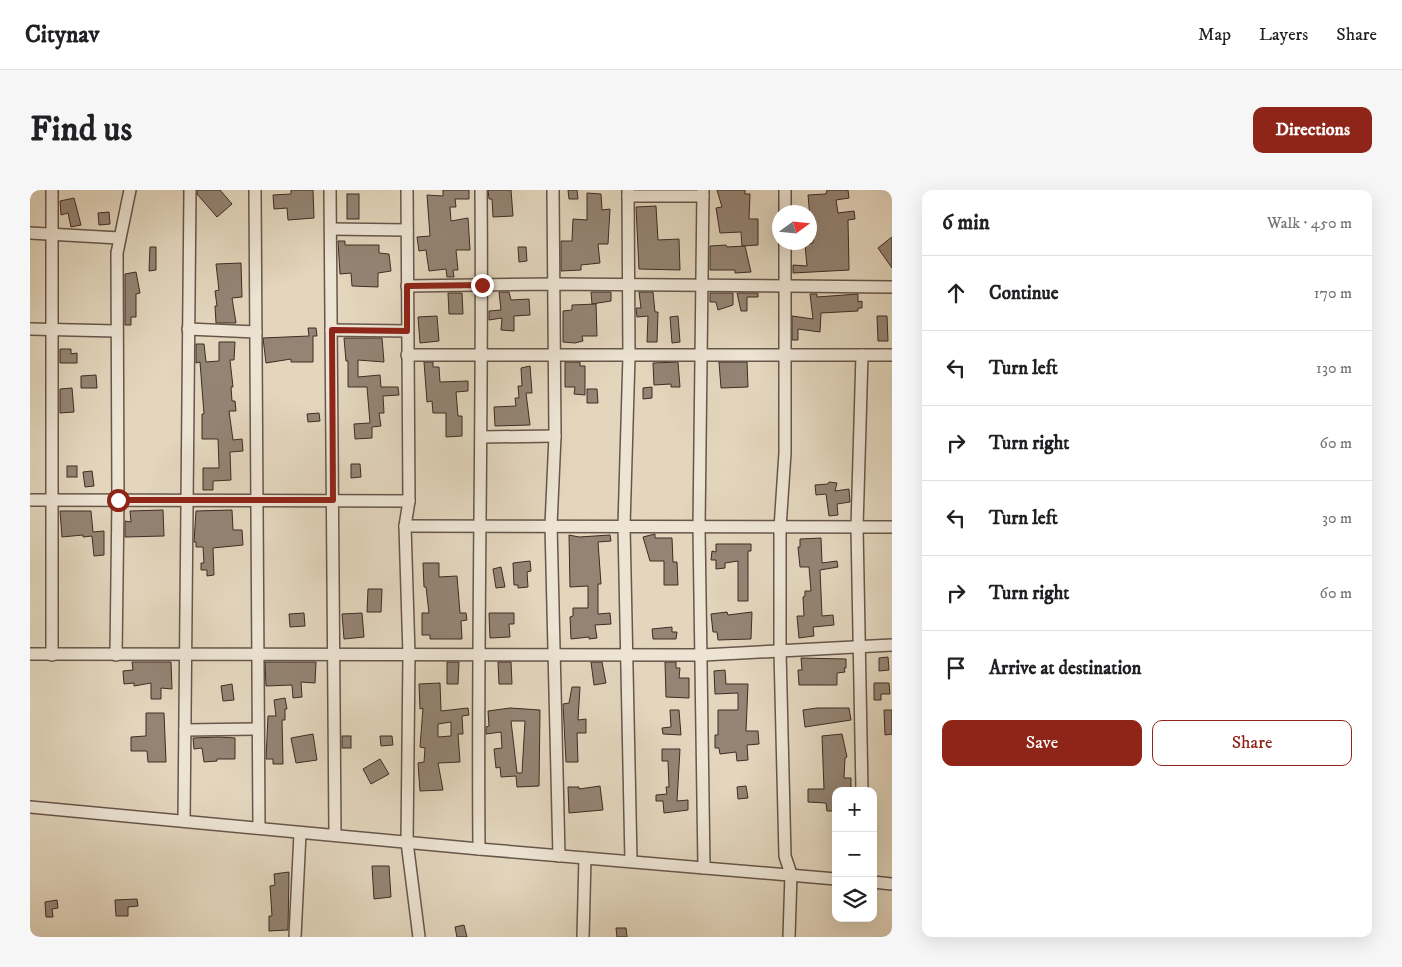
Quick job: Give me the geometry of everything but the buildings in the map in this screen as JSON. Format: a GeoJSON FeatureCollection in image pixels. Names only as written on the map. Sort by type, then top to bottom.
{"type":"FeatureCollection","features":[{"type":"Feature","properties":{"kind":"street"},"geometry":{"type":"LineString","coordinates":[[52,190],[52,655]]}},
{"type":"Feature","properties":{"kind":"street"},"geometry":{"type":"LineString","coordinates":[[116,655],[118,500],[116,253],[130,190]]}},
{"type":"Feature","properties":{"kind":"street"},"geometry":{"type":"LineString","coordinates":[[184,821],[190,190]]}},
{"type":"Feature","properties":{"kind":"street"},"geometry":{"type":"LineString","coordinates":[[255,190],[259,828]]}},
{"type":"Feature","properties":{"kind":"street"},"geometry":{"type":"LineString","coordinates":[[330,190],[335,835]]}},
{"type":"Feature","properties":{"kind":"street"},"geometry":{"type":"LineString","coordinates":[[407,190],[409,501],[405,526],[409,655],[407,842],[419,937]]}},
{"type":"Feature","properties":{"kind":"street"},"geometry":{"type":"LineString","coordinates":[[480,849],[478,654],[482,437],[481,190]]}},
{"type":"Feature","properties":{"kind":"street"},"geometry":{"type":"LineString","coordinates":[[553,190],[555,436],[551,525],[556,655],[559,856]]}},
{"type":"Feature","properties":{"kind":"street"},"geometry":{"type":"LineString","coordinates":[[785,190],[785,205]]}},
{"type":"Feature","properties":{"kind":"street"},"geometry":{"type":"LineString","coordinates":[[631,861],[624,526],[629,356],[628,193],[703,193],[703,357],[699,528],[703,655],[704,868]]}},
{"type":"Feature","properties":{"kind":"street"},"geometry":{"type":"LineString","coordinates":[[331,228],[407,230]]}},
{"type":"Feature","properties":{"kind":"street"},"geometry":{"type":"LineString","coordinates":[[30,233],[119,238]]}},
{"type":"Feature","properties":{"kind":"street"},"geometry":{"type":"LineString","coordinates":[[785,250],[785,454],[780,528],[780,651],[785,856],[790,874],[789,937]]}},
{"type":"Feature","properties":{"kind":"street"},"geometry":{"type":"LineString","coordinates":[[407,286],[554,284],[892,287]]}},
{"type":"Feature","properties":{"kind":"street"},"geometry":{"type":"LineString","coordinates":[[30,329],[116,331]]}},
{"type":"Feature","properties":{"kind":"street"},"geometry":{"type":"LineString","coordinates":[[188,329],[256,332]]}},
{"type":"Feature","properties":{"kind":"street"},"geometry":{"type":"LineString","coordinates":[[332,330],[407,331]]}},
{"type":"Feature","properties":{"kind":"street"},"geometry":{"type":"LineString","coordinates":[[407,355],[703,357],[892,355]]}},
{"type":"Feature","properties":{"kind":"street"},"geometry":{"type":"LineString","coordinates":[[862,355],[857,527],[862,787]]}},
{"type":"Feature","properties":{"kind":"street"},"geometry":{"type":"LineString","coordinates":[[482,437],[555,436]]}},
{"type":"Feature","properties":{"kind":"street"},"geometry":{"type":"LineString","coordinates":[[30,500],[409,501]]}},
{"type":"Feature","properties":{"kind":"street"},"geometry":{"type":"LineString","coordinates":[[405,526],[892,527]]}},
{"type":"Feature","properties":{"kind":"street"},"geometry":{"type":"LineString","coordinates":[[30,654],[703,655],[892,645]]}},
{"type":"Feature","properties":{"kind":"street"},"geometry":{"type":"LineString","coordinates":[[185,730],[258,729]]}},
{"type":"Feature","properties":{"kind":"street"},"geometry":{"type":"LineString","coordinates":[[30,807],[300,833],[704,868],[773,872],[832,879]]}},
{"type":"Feature","properties":{"kind":"street"},"geometry":{"type":"LineString","coordinates":[[295,937],[300,833]]}},
{"type":"Feature","properties":{"kind":"street"},"geometry":{"type":"LineString","coordinates":[[773,872],[785,856]]}},
{"type":"Feature","properties":{"kind":"street"},"geometry":{"type":"LineString","coordinates":[[583,937],[585,858]]}},
{"type":"Feature","properties":{"kind":"street"},"geometry":{"type":"LineString","coordinates":[[877,882],[892,884]]}},
{"type":"Feature","properties":{"kind":"route"},"geometry":{"type":"LineString","coordinates":[[118,500],[333,500],[332,330],[407,331],[407,286],[482,285]]}}]}
